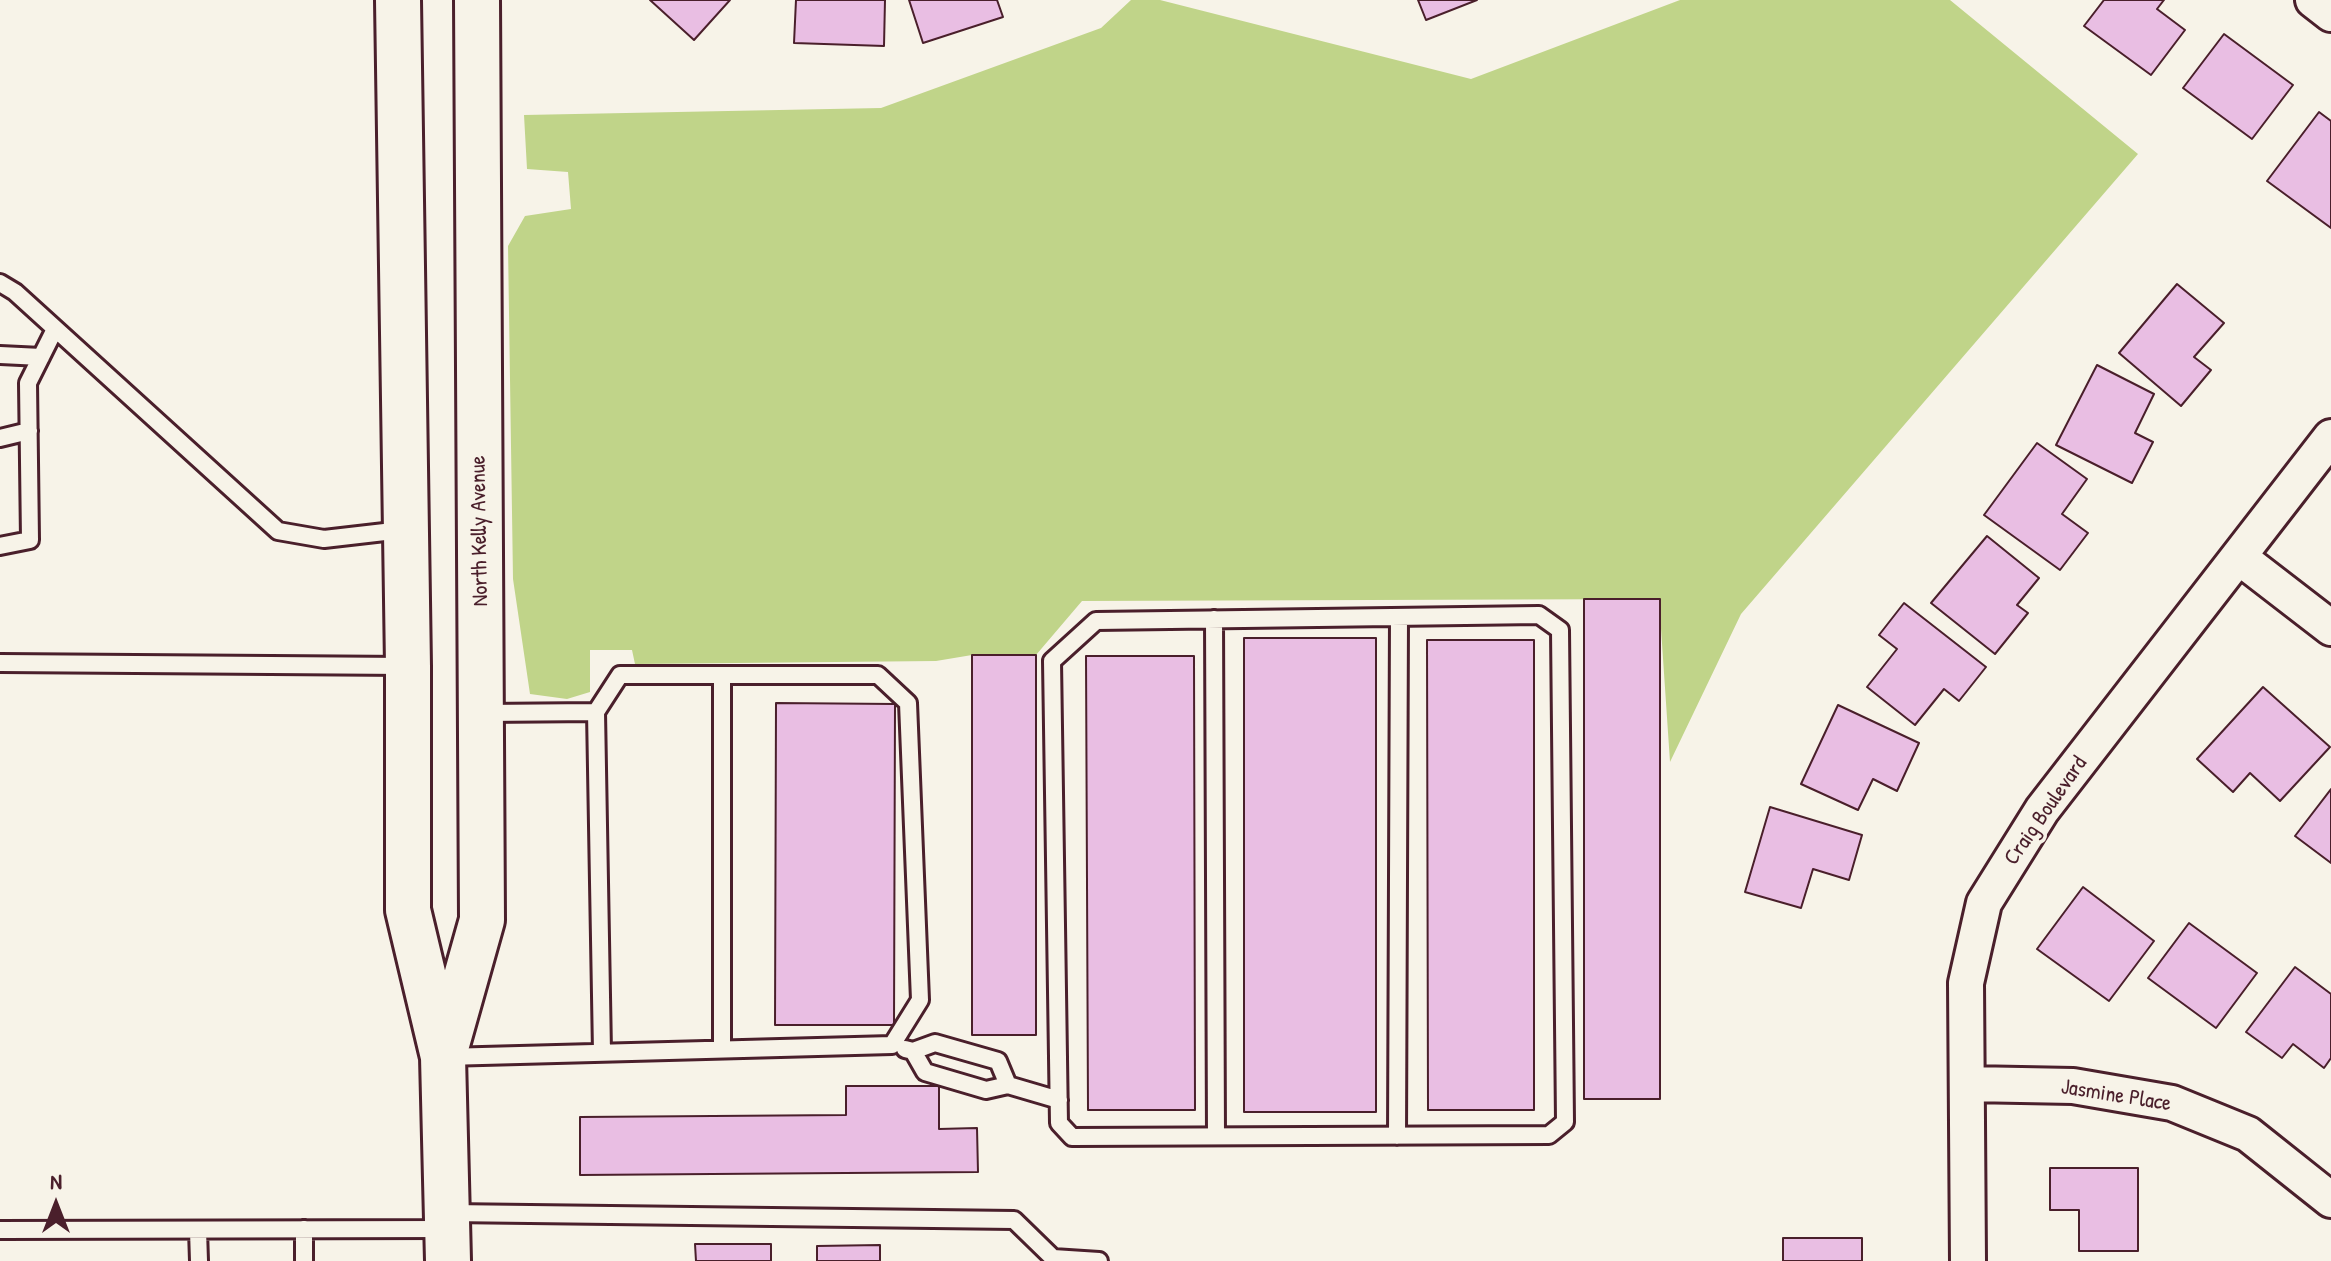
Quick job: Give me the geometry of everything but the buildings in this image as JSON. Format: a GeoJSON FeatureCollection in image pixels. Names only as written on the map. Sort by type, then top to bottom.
{"type":"FeatureCollection","features":[{"type":"Feature","properties":{"kind":"street","name":"North Kelly Avenue"},"geometry":{"type":"LineString","coordinates":[[398,0],[408,666],[408,910],[443,1057],[448,1234]]}},
{"type":"Feature","properties":{"kind":"street","name":"North Kelly Avenue"},"geometry":{"type":"LineString","coordinates":[[443,1057],[482,920],[477,0]]}},
{"type":"Feature","properties":{"kind":"street"},"geometry":{"type":"LineString","coordinates":[[2313,0],[2331,14]]}},
{"type":"Feature","properties":{"kind":"street","name":"Craig Boulevard"},"geometry":{"type":"LineString","coordinates":[[1968,1261],[1966,983],[1984,903],[2042,810],[2331,437]]}},
{"type":"Feature","properties":{"kind":"street"},"geometry":{"type":"LineString","coordinates":[[2239,557],[2331,628]]}},
{"type":"Feature","properties":{"kind":"street","name":"Jasmine Place"},"geometry":{"type":"LineString","coordinates":[[1969,1084],[2073,1086],[2172,1103],[2248,1134],[2331,1200]]}},
{"type":"Feature","properties":{"kind":"lane"},"geometry":{"type":"LineString","coordinates":[[0,283],[15,292],[278,531],[324,539],[404,530]]}},
{"type":"Feature","properties":{"kind":"lane"},"geometry":{"type":"LineString","coordinates":[[0,546],[30,540],[28,383],[55,329]]}},
{"type":"Feature","properties":{"kind":"lane"},"geometry":{"type":"LineString","coordinates":[[0,355],[41,357]]}},
{"type":"Feature","properties":{"kind":"lane"},"geometry":{"type":"LineString","coordinates":[[0,438],[29,431]]}},
{"type":"Feature","properties":{"kind":"lane"},"geometry":{"type":"LineString","coordinates":[[1539,615],[1560,630],[1565,1122],[1549,1135],[1072,1137],[1059,1123],[1052,661],[1096,621],[1399,617],[1539,615]]}},
{"type":"Feature","properties":{"kind":"lane"},"geometry":{"type":"LineString","coordinates":[[1397,1136],[1399,617]]}},
{"type":"Feature","properties":{"kind":"lane"},"geometry":{"type":"LineString","coordinates":[[1214,619],[1216,1136]]}},
{"type":"Feature","properties":{"kind":"lane"},"geometry":{"type":"LineString","coordinates":[[0,663],[408,666]]}},
{"type":"Feature","properties":{"kind":"lane"},"geometry":{"type":"LineString","coordinates":[[602,1052],[596,712],[620,675],[878,675],[908,703],[920,1000],[892,1045]]}},
{"type":"Feature","properties":{"kind":"lane"},"geometry":{"type":"LineString","coordinates":[[722,675],[722,1049]]}},
{"type":"Feature","properties":{"kind":"lane"},"geometry":{"type":"LineString","coordinates":[[483,713],[596,712]]}},
{"type":"Feature","properties":{"kind":"lane"},"geometry":{"type":"LineString","coordinates":[[443,1057],[892,1045],[913,1051],[935,1043],[998,1061],[1008,1085]]}},
{"type":"Feature","properties":{"kind":"lane"},"geometry":{"type":"LineString","coordinates":[[913,1051],[925,1072],[986,1090],[1008,1085],[1059,1100]]}},
{"type":"Feature","properties":{"kind":"lane"},"geometry":{"type":"LineString","coordinates":[[0,1230],[304,1229],[448,1234],[1014,1220],[1053,1258],[1099,1261]]}},
{"type":"Feature","properties":{"kind":"lane"},"geometry":{"type":"LineString","coordinates":[[304,1229],[304,1261]]}},
{"type":"Feature","properties":{"kind":"lane"},"geometry":{"type":"LineString","coordinates":[[198,1230],[199,1261]]}},
{"type":"Feature","properties":{"kind":"green space"},"geometry":{"type":"Polygon","coordinates":[[[1131,0],[1160,0],[1471,79],[1680,0],[1950,0],[2138,154],[1741,614],[1670,762],[1659,599],[1082,601],[1036,655],[972,655],[936,661],[635,664],[632,650],[590,650],[590,692],[567,699],[530,694],[513,579],[508,246],[525,216],[571,209],[568,172],[527,169],[524,115],[881,108],[1101,28],[1131,0]]]}}]}
